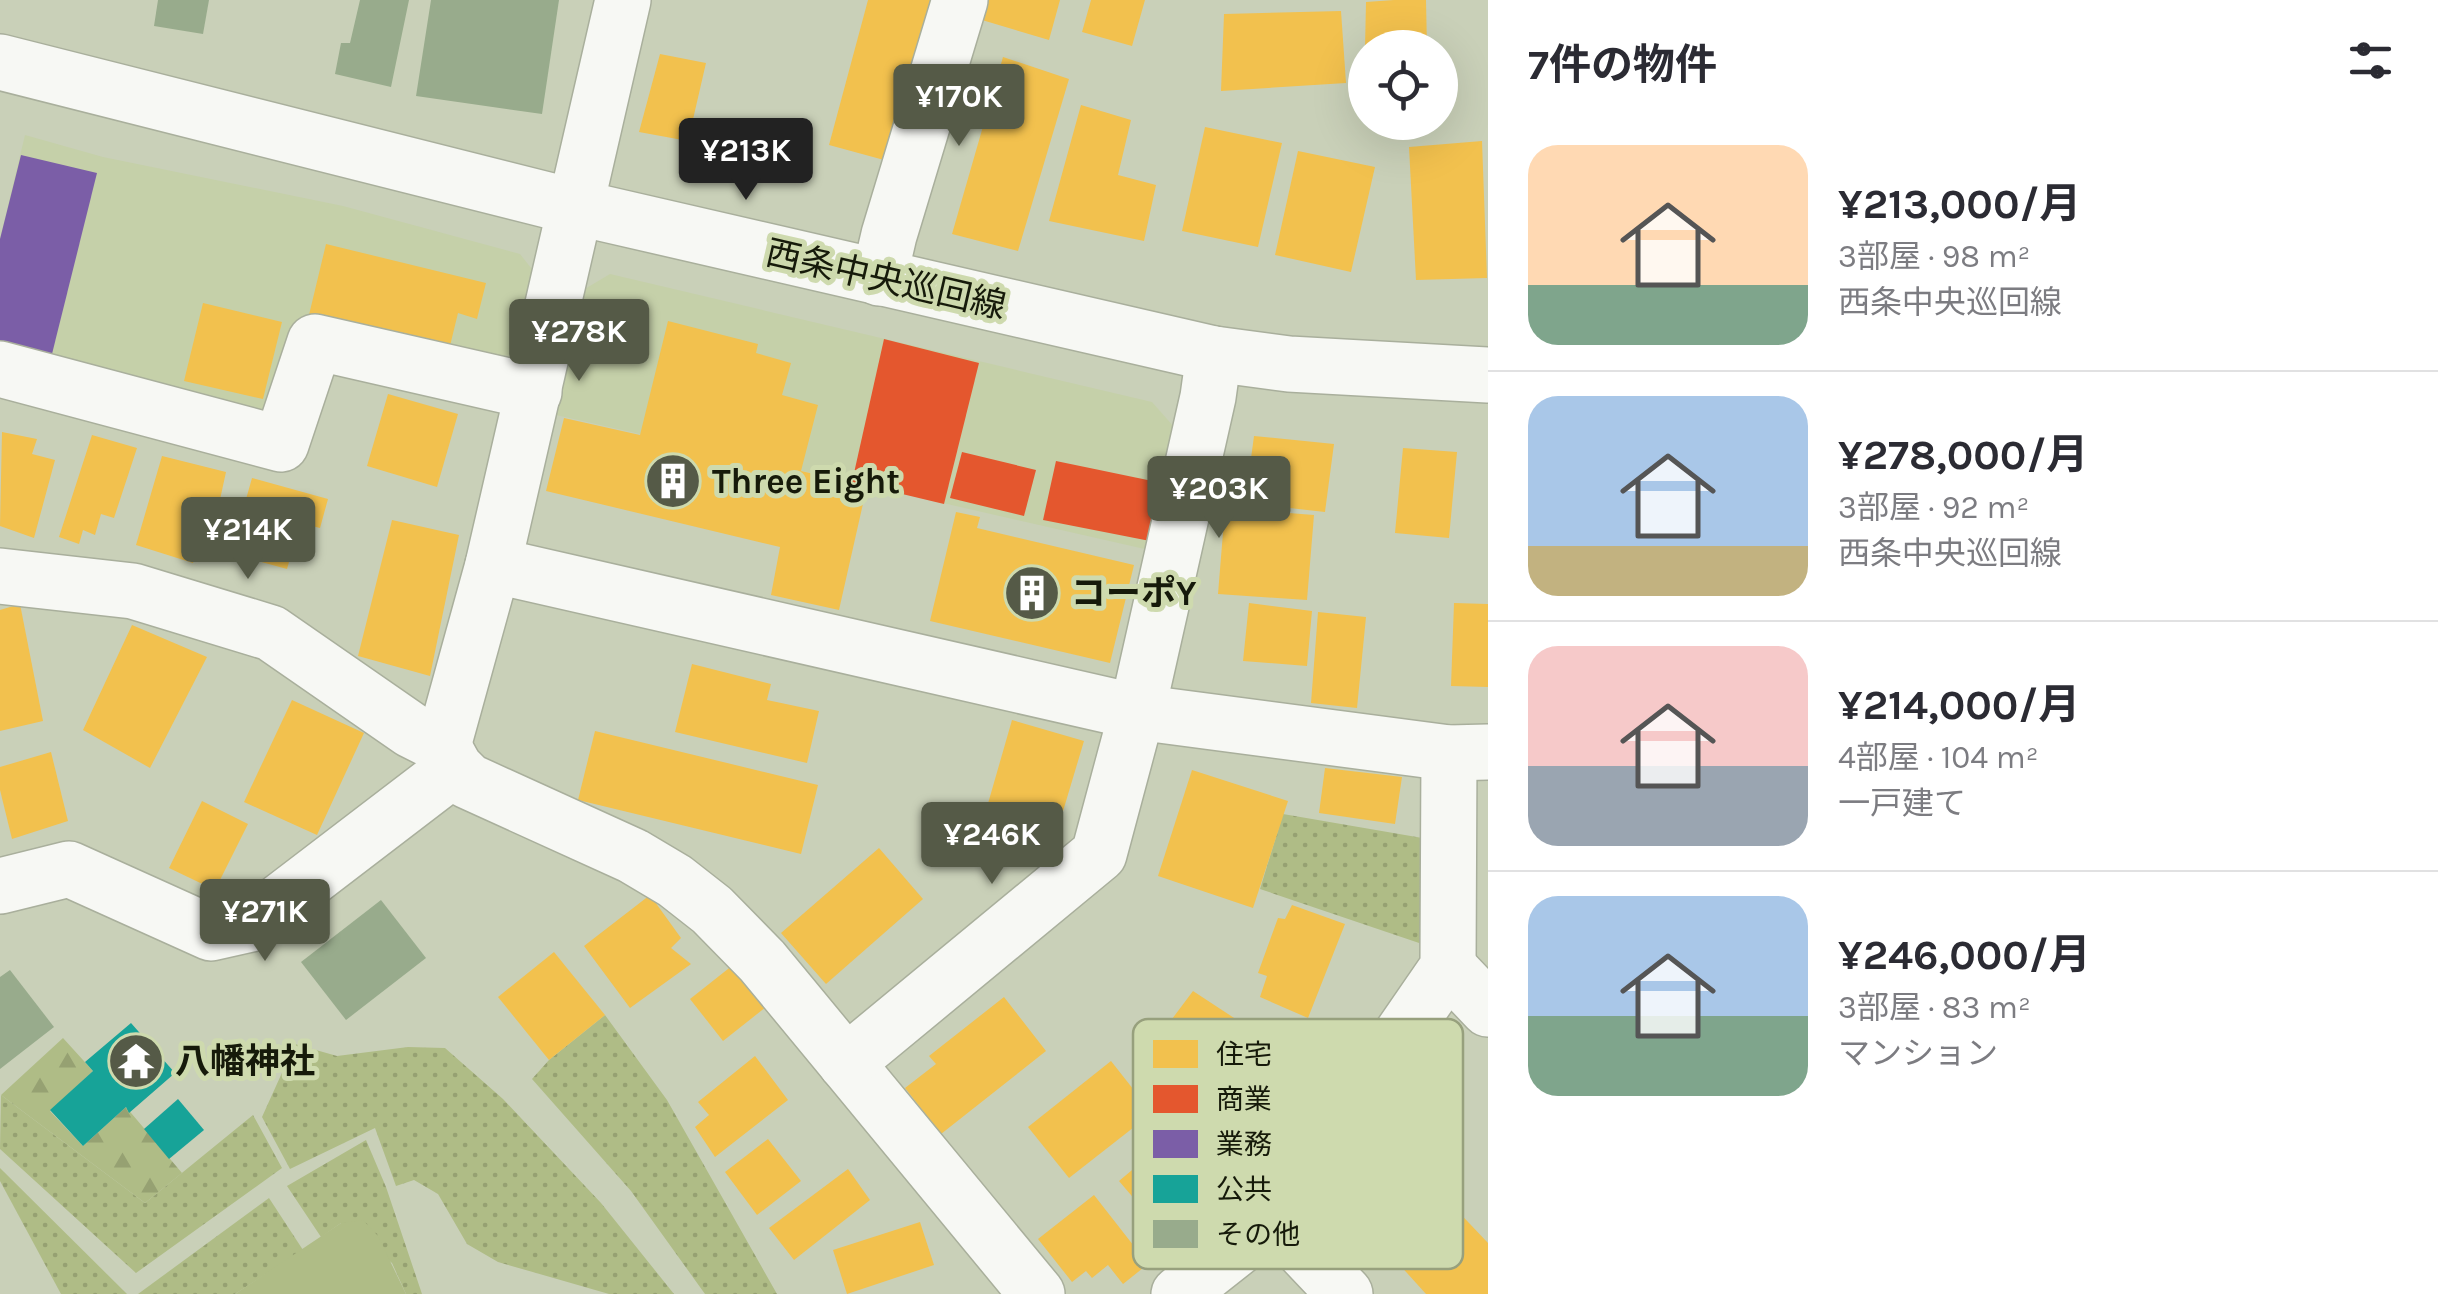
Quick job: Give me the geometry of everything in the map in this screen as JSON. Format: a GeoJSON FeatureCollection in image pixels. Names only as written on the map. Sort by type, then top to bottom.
{"type":"FeatureCollection","features":[{"type":"Feature","properties":{"kind":"street"},"geometry":{"type":"LineString","coordinates":[[0,886],[70,870],[211,933],[252,924],[450,756],[624,0]]}},
{"type":"Feature","properties":{"kind":"street"},"geometry":{"type":"LineString","coordinates":[[879,278],[960,0]]}},
{"type":"Feature","properties":{"kind":"street","name":"西条中央巡回線"},"geometry":{"type":"LineString","coordinates":[[0,62],[575,206],[1214,354],[1289,364],[1488,376]]}},
{"type":"Feature","properties":{"kind":"street"},"geometry":{"type":"LineString","coordinates":[[0,369],[281,444],[315,342],[534,392]]}},
{"type":"Feature","properties":{"kind":"street"},"geometry":{"type":"LineString","coordinates":[[846,1063],[1099,854],[1137,712],[1208,398],[1214,354]]}},
{"type":"Feature","properties":{"kind":"street"},"geometry":{"type":"LineString","coordinates":[[493,566],[1137,712],[1469,752],[1448,967],[1412,1019]]}},
{"type":"Feature","properties":{"kind":"street"},"geometry":{"type":"LineString","coordinates":[[0,576],[133,591],[272,633],[450,756],[468,781],[633,856],[675,881],[712,910],[762,962],[1037,1294]]}},
{"type":"Feature","properties":{"kind":"street"},"geometry":{"type":"LineString","coordinates":[[1448,967],[1488,1009]]}},
{"type":"Feature","properties":{"kind":"street"},"geometry":{"type":"LineString","coordinates":[[1179,1294],[1210,1269]]}},
{"type":"Feature","properties":{"kind":"street"},"geometry":{"type":"LineString","coordinates":[[1322,1269],[1345,1294]]}},
{"type":"Feature","properties":{"kind":"shaded area"},"geometry":{"type":"Polygon","coordinates":[[[25,135],[103,157],[343,206],[520,254],[539,278],[528,339],[511,356],[468,352],[309,315],[283,400],[270,413],[0,349],[0,239],[25,135]]]}},
{"type":"Feature","properties":{"kind":"shaded area"},"geometry":{"type":"Polygon","coordinates":[[[610,274],[1152,402],[1175,428],[1149,550],[543,412],[573,296],[610,274]]]}},
{"type":"Feature","properties":{"kind":"green space"},"geometry":{"type":"Polygon","coordinates":[[[1283,814],[1434,840],[1422,944],[1260,889],[1283,814]]]}},
{"type":"Feature","properties":{"kind":"green space"},"geometry":{"type":"Polygon","coordinates":[[[605,1015],[667,1100],[777,1294],[705,1294],[631,1191],[532,1079],[549,1060],[605,1015]]]}},
{"type":"Feature","properties":{"kind":"green space"},"geometry":{"type":"Polygon","coordinates":[[[63,1038],[93,1071],[50,1111],[83,1146],[126,1107],[182,1173],[145,1203],[1,1095],[63,1038]]]}},
{"type":"Feature","properties":{"kind":"green space"},"geometry":{"type":"Polygon","coordinates":[[[295,1044],[337,1056],[408,1047],[445,1048],[503,1099],[601,1203],[674,1294],[609,1294],[498,1262],[467,1244],[438,1194],[414,1180],[396,1186],[375,1128],[290,1169],[262,1117],[295,1044]]]}},
{"type":"Feature","properties":{"kind":"green space"},"geometry":{"type":"Polygon","coordinates":[[[1,1095],[145,1203],[253,1115],[282,1168],[136,1273],[0,1149],[1,1095]]]}},
{"type":"Feature","properties":{"kind":"green space"},"geometry":{"type":"Polygon","coordinates":[[[366,1140],[422,1294],[406,1294],[392,1263],[341,1223],[321,1237],[287,1186],[366,1140]]]}},
{"type":"Feature","properties":{"kind":"green space"},"geometry":{"type":"Polygon","coordinates":[[[0,1168],[127,1294],[61,1294],[0,1181],[0,1168]]]}},
{"type":"Feature","properties":{"kind":"green space"},"geometry":{"type":"Polygon","coordinates":[[[269,1198],[303,1250],[235,1294],[138,1294],[269,1198]]]}},
{"type":"Feature","properties":{"kind":"green space"},"geometry":{"type":"Polygon","coordinates":[[[363,1220],[378,1236],[406,1294],[235,1294],[341,1223],[363,1220]]]}},
{"type":"Feature","properties":{"kind":"building: 住宅"},"geometry":{"type":"Polygon","coordinates":[[[868,0],[938,0],[895,163],[829,145],[868,0]]]}},
{"type":"Feature","properties":{"kind":"building: 住宅"},"geometry":{"type":"Polygon","coordinates":[[[988,0],[1060,0],[1049,40],[982,20],[988,0]]]}},
{"type":"Feature","properties":{"kind":"building: 住宅"},"geometry":{"type":"Polygon","coordinates":[[[1091,0],[1145,0],[1132,46],[1082,32],[1091,0]]]}},
{"type":"Feature","properties":{"kind":"building: 住宅"},"geometry":{"type":"Polygon","coordinates":[[[1426,0],[1427,30],[1365,30],[1366,2],[1426,0]]]}},
{"type":"Feature","properties":{"kind":"building: 住宅"},"geometry":{"type":"Polygon","coordinates":[[[1341,11],[1346,83],[1221,91],[1224,14],[1341,11]]]}},
{"type":"Feature","properties":{"kind":"building: 住宅"},"geometry":{"type":"Polygon","coordinates":[[[660,54],[706,63],[688,141],[639,132],[660,54]]]}},
{"type":"Feature","properties":{"kind":"building: 住宅"},"geometry":{"type":"Polygon","coordinates":[[[1003,57],[1069,79],[1018,251],[952,234],[1003,57]]]}},
{"type":"Feature","properties":{"kind":"building: 住宅"},"geometry":{"type":"Polygon","coordinates":[[[1081,105],[1131,120],[1118,175],[1156,185],[1144,241],[1049,221],[1081,105]]]}},
{"type":"Feature","properties":{"kind":"building: 住宅"},"geometry":{"type":"Polygon","coordinates":[[[1205,127],[1282,143],[1258,247],[1182,231],[1205,127]]]}},
{"type":"Feature","properties":{"kind":"building: 住宅"},"geometry":{"type":"Polygon","coordinates":[[[1482,141],[1487,278],[1416,280],[1409,147],[1482,141]]]}},
{"type":"Feature","properties":{"kind":"building: 住宅"},"geometry":{"type":"Polygon","coordinates":[[[1298,151],[1375,167],[1351,272],[1275,255],[1298,151]]]}},
{"type":"Feature","properties":{"kind":"building: 住宅"},"geometry":{"type":"Polygon","coordinates":[[[326,244],[486,283],[477,319],[458,313],[449,350],[309,315],[326,244]]]}},
{"type":"Feature","properties":{"kind":"building: 住宅"},"geometry":{"type":"Polygon","coordinates":[[[203,303],[282,322],[263,399],[184,381],[203,303]]]}},
{"type":"Feature","properties":{"kind":"building: 住宅"},"geometry":{"type":"Polygon","coordinates":[[[668,321],[758,344],[756,353],[791,363],[782,395],[818,405],[801,471],[867,486],[839,610],[771,595],[780,547],[546,491],[564,418],[640,435],[668,321]]]}},
{"type":"Feature","properties":{"kind":"building: 住宅"},"geometry":{"type":"Polygon","coordinates":[[[388,394],[458,414],[437,487],[367,466],[388,394]]]}},
{"type":"Feature","properties":{"kind":"building: 住宅"},"geometry":{"type":"Polygon","coordinates":[[[2,432],[37,439],[32,454],[55,460],[34,538],[0,526],[2,432]]]}},
{"type":"Feature","properties":{"kind":"building: 住宅"},"geometry":{"type":"Polygon","coordinates":[[[92,435],[137,448],[114,518],[101,514],[95,535],[83,530],[79,544],[59,537],[92,435]]]}},
{"type":"Feature","properties":{"kind":"building: 住宅"},"geometry":{"type":"Polygon","coordinates":[[[1254,436],[1334,444],[1325,512],[1245,503],[1254,436]]]}},
{"type":"Feature","properties":{"kind":"building: 住宅"},"geometry":{"type":"Polygon","coordinates":[[[1403,448],[1457,452],[1449,538],[1395,533],[1403,448]]]}},
{"type":"Feature","properties":{"kind":"building: 住宅"},"geometry":{"type":"Polygon","coordinates":[[[162,456],[226,472],[216,518],[207,515],[193,563],[136,545],[162,456]]]}},
{"type":"Feature","properties":{"kind":"building: 住宅"},"geometry":{"type":"Polygon","coordinates":[[[252,478],[328,499],[320,528],[300,523],[287,569],[243,557],[251,527],[239,524],[252,478]]]}},
{"type":"Feature","properties":{"kind":"building: 住宅"},"geometry":{"type":"Polygon","coordinates":[[[1225,508],[1314,515],[1307,600],[1218,594],[1225,508]]]}},
{"type":"Feature","properties":{"kind":"building: 住宅","name":"コーポY"},"geometry":{"type":"Polygon","coordinates":[[[956,512],[980,517],[977,528],[1134,565],[1110,663],[930,621],[956,512]]]}},
{"type":"Feature","properties":{"kind":"building: 住宅"},"geometry":{"type":"Polygon","coordinates":[[[392,520],[459,535],[430,676],[358,656],[392,520]]]}},
{"type":"Feature","properties":{"kind":"building: 住宅"},"geometry":{"type":"Polygon","coordinates":[[[1249,603],[1312,611],[1307,666],[1243,661],[1249,603]]]}},
{"type":"Feature","properties":{"kind":"building: 住宅"},"geometry":{"type":"Polygon","coordinates":[[[1454,603],[1488,604],[1488,687],[1451,686],[1454,603]]]}},
{"type":"Feature","properties":{"kind":"building: 住宅"},"geometry":{"type":"Polygon","coordinates":[[[20,604],[43,721],[0,731],[0,610],[20,604]]]}},
{"type":"Feature","properties":{"kind":"building: 住宅"},"geometry":{"type":"Polygon","coordinates":[[[1318,612],[1366,617],[1357,708],[1311,703],[1318,612]]]}},
{"type":"Feature","properties":{"kind":"building: 住宅"},"geometry":{"type":"Polygon","coordinates":[[[132,625],[207,657],[150,768],[83,730],[132,625]]]}},
{"type":"Feature","properties":{"kind":"building: 住宅"},"geometry":{"type":"Polygon","coordinates":[[[692,664],[771,684],[767,700],[819,711],[807,763],[675,732],[692,664]]]}},
{"type":"Feature","properties":{"kind":"building: 住宅"},"geometry":{"type":"Polygon","coordinates":[[[292,700],[364,733],[317,835],[244,802],[292,700]]]}},
{"type":"Feature","properties":{"kind":"building: 住宅"},"geometry":{"type":"Polygon","coordinates":[[[1012,720],[1084,741],[1058,828],[987,807],[1012,720]]]}},
{"type":"Feature","properties":{"kind":"building: 住宅"},"geometry":{"type":"Polygon","coordinates":[[[595,731],[818,785],[801,854],[578,800],[595,731]]]}},
{"type":"Feature","properties":{"kind":"building: 住宅"},"geometry":{"type":"Polygon","coordinates":[[[51,752],[68,821],[12,839],[0,790],[0,767],[51,752]]]}},
{"type":"Feature","properties":{"kind":"building: 住宅"},"geometry":{"type":"Polygon","coordinates":[[[1325,768],[1402,777],[1395,824],[1319,813],[1325,768]]]}},
{"type":"Feature","properties":{"kind":"building: 住宅"},"geometry":{"type":"Polygon","coordinates":[[[1192,770],[1288,801],[1253,908],[1158,876],[1192,770]]]}},
{"type":"Feature","properties":{"kind":"building: 住宅"},"geometry":{"type":"Polygon","coordinates":[[[202,801],[248,824],[215,890],[169,868],[202,801]]]}},
{"type":"Feature","properties":{"kind":"building: 住宅"},"geometry":{"type":"Polygon","coordinates":[[[879,848],[923,899],[826,984],[781,933],[879,848]]]}},
{"type":"Feature","properties":{"kind":"building: 住宅"},"geometry":{"type":"Polygon","coordinates":[[[650,895],[681,938],[671,948],[691,964],[630,1008],[584,946],[650,895]]]}},
{"type":"Feature","properties":{"kind":"building: 住宅"},"geometry":{"type":"Polygon","coordinates":[[[1292,905],[1345,924],[1308,1018],[1260,997],[1267,976],[1258,973],[1278,918],[1285,919],[1292,905]]]}},
{"type":"Feature","properties":{"kind":"building: 住宅"},"geometry":{"type":"Polygon","coordinates":[[[554,952],[605,1015],[549,1060],[498,997],[554,952]]]}},
{"type":"Feature","properties":{"kind":"building: 住宅"},"geometry":{"type":"Polygon","coordinates":[[[733,965],[766,1007],[723,1041],[690,999],[733,965]]]}},
{"type":"Feature","properties":{"kind":"building: 住宅"},"geometry":{"type":"Polygon","coordinates":[[[1193,991],[1236,1019],[1172,1019],[1193,991]]]}},
{"type":"Feature","properties":{"kind":"building: 住宅"},"geometry":{"type":"Polygon","coordinates":[[[1004,997],[1046,1051],[941,1134],[905,1088],[936,1064],[929,1056],[1004,997]]]}},
{"type":"Feature","properties":{"kind":"building: 住宅"},"geometry":{"type":"Polygon","coordinates":[[[755,1056],[788,1100],[715,1157],[695,1127],[709,1115],[698,1102],[755,1056]]]}},
{"type":"Feature","properties":{"kind":"building: 住宅"},"geometry":{"type":"Polygon","coordinates":[[[1111,1061],[1133,1089],[1133,1128],[1069,1178],[1028,1127],[1111,1061]]]}},
{"type":"Feature","properties":{"kind":"building: 住宅"},"geometry":{"type":"Polygon","coordinates":[[[768,1139],[801,1181],[757,1215],[725,1172],[768,1139]]]}},
{"type":"Feature","properties":{"kind":"building: 住宅"},"geometry":{"type":"Polygon","coordinates":[[[848,1169],[870,1200],[794,1260],[769,1228],[848,1169]]]}},
{"type":"Feature","properties":{"kind":"building: 住宅"},"geometry":{"type":"Polygon","coordinates":[[[1133,1169],[1133,1197],[1119,1181],[1133,1169]]]}},
{"type":"Feature","properties":{"kind":"building: 住宅"},"geometry":{"type":"Polygon","coordinates":[[[1094,1195],[1133,1245],[1133,1269],[1142,1269],[1123,1284],[1108,1265],[1092,1278],[1086,1271],[1072,1282],[1038,1239],[1094,1195]]]}},
{"type":"Feature","properties":{"kind":"building: 住宅"},"geometry":{"type":"Polygon","coordinates":[[[1463,1217],[1488,1243],[1488,1294],[1426,1294],[1403,1269],[1463,1269],[1463,1217]]]}},
{"type":"Feature","properties":{"kind":"building: 住宅"},"geometry":{"type":"Polygon","coordinates":[[[920,1222],[934,1265],[847,1294],[833,1250],[920,1222]]]}},
{"type":"Feature","properties":{"kind":"building: 商業"},"geometry":{"type":"Polygon","coordinates":[[[884,339],[979,363],[944,504],[852,482],[884,339]]]}},
{"type":"Feature","properties":{"kind":"building: 商業"},"geometry":{"type":"Polygon","coordinates":[[[962,452],[1036,470],[1024,516],[950,498],[962,452]]]}},
{"type":"Feature","properties":{"kind":"building: 商業"},"geometry":{"type":"Polygon","coordinates":[[[1056,461],[1162,483],[1150,541],[1043,520],[1056,461]]]}},
{"type":"Feature","properties":{"kind":"building: 業務"},"geometry":{"type":"Polygon","coordinates":[[[21,155],[97,173],[50,362],[0,349],[0,239],[21,155]]]}},
{"type":"Feature","properties":{"kind":"building: 公共"},"geometry":{"type":"Polygon","coordinates":[[[131,1023],[175,1073],[129,1113],[126,1107],[83,1146],[50,1110],[93,1071],[85,1062],[131,1023]]]}},
{"type":"Feature","properties":{"kind":"building: 公共"},"geometry":{"type":"Polygon","coordinates":[[[178,1099],[204,1130],[169,1159],[144,1129],[178,1099]]]}},
{"type":"Feature","properties":{"kind":"building: その他"},"geometry":{"type":"Polygon","coordinates":[[[158,0],[209,0],[203,34],[154,26],[158,0]]]}},
{"type":"Feature","properties":{"kind":"building: その他"},"geometry":{"type":"Polygon","coordinates":[[[360,0],[409,0],[391,87],[335,74],[341,43],[350,43],[360,0]]]}},
{"type":"Feature","properties":{"kind":"building: その他"},"geometry":{"type":"Polygon","coordinates":[[[431,0],[559,0],[542,114],[416,96],[431,0]]]}},
{"type":"Feature","properties":{"kind":"building: その他"},"geometry":{"type":"Polygon","coordinates":[[[381,900],[426,958],[346,1020],[301,962],[381,900]]]}},
{"type":"Feature","properties":{"kind":"building: その他"},"geometry":{"type":"Polygon","coordinates":[[[10,970],[54,1027],[0,1069],[0,977],[10,970]]]}},
{"type":"Feature","properties":{"kind":"place","name":"Three Eight"},"geometry":{"type":"Point","coordinates":[673,481]}},
{"type":"Feature","properties":{"kind":"place","name":"コーポY"},"geometry":{"type":"Point","coordinates":[1032,593]}},
{"type":"Feature","properties":{"kind":"place","name":"八幡神社"},"geometry":{"type":"Point","coordinates":[136,1061]}}]}
